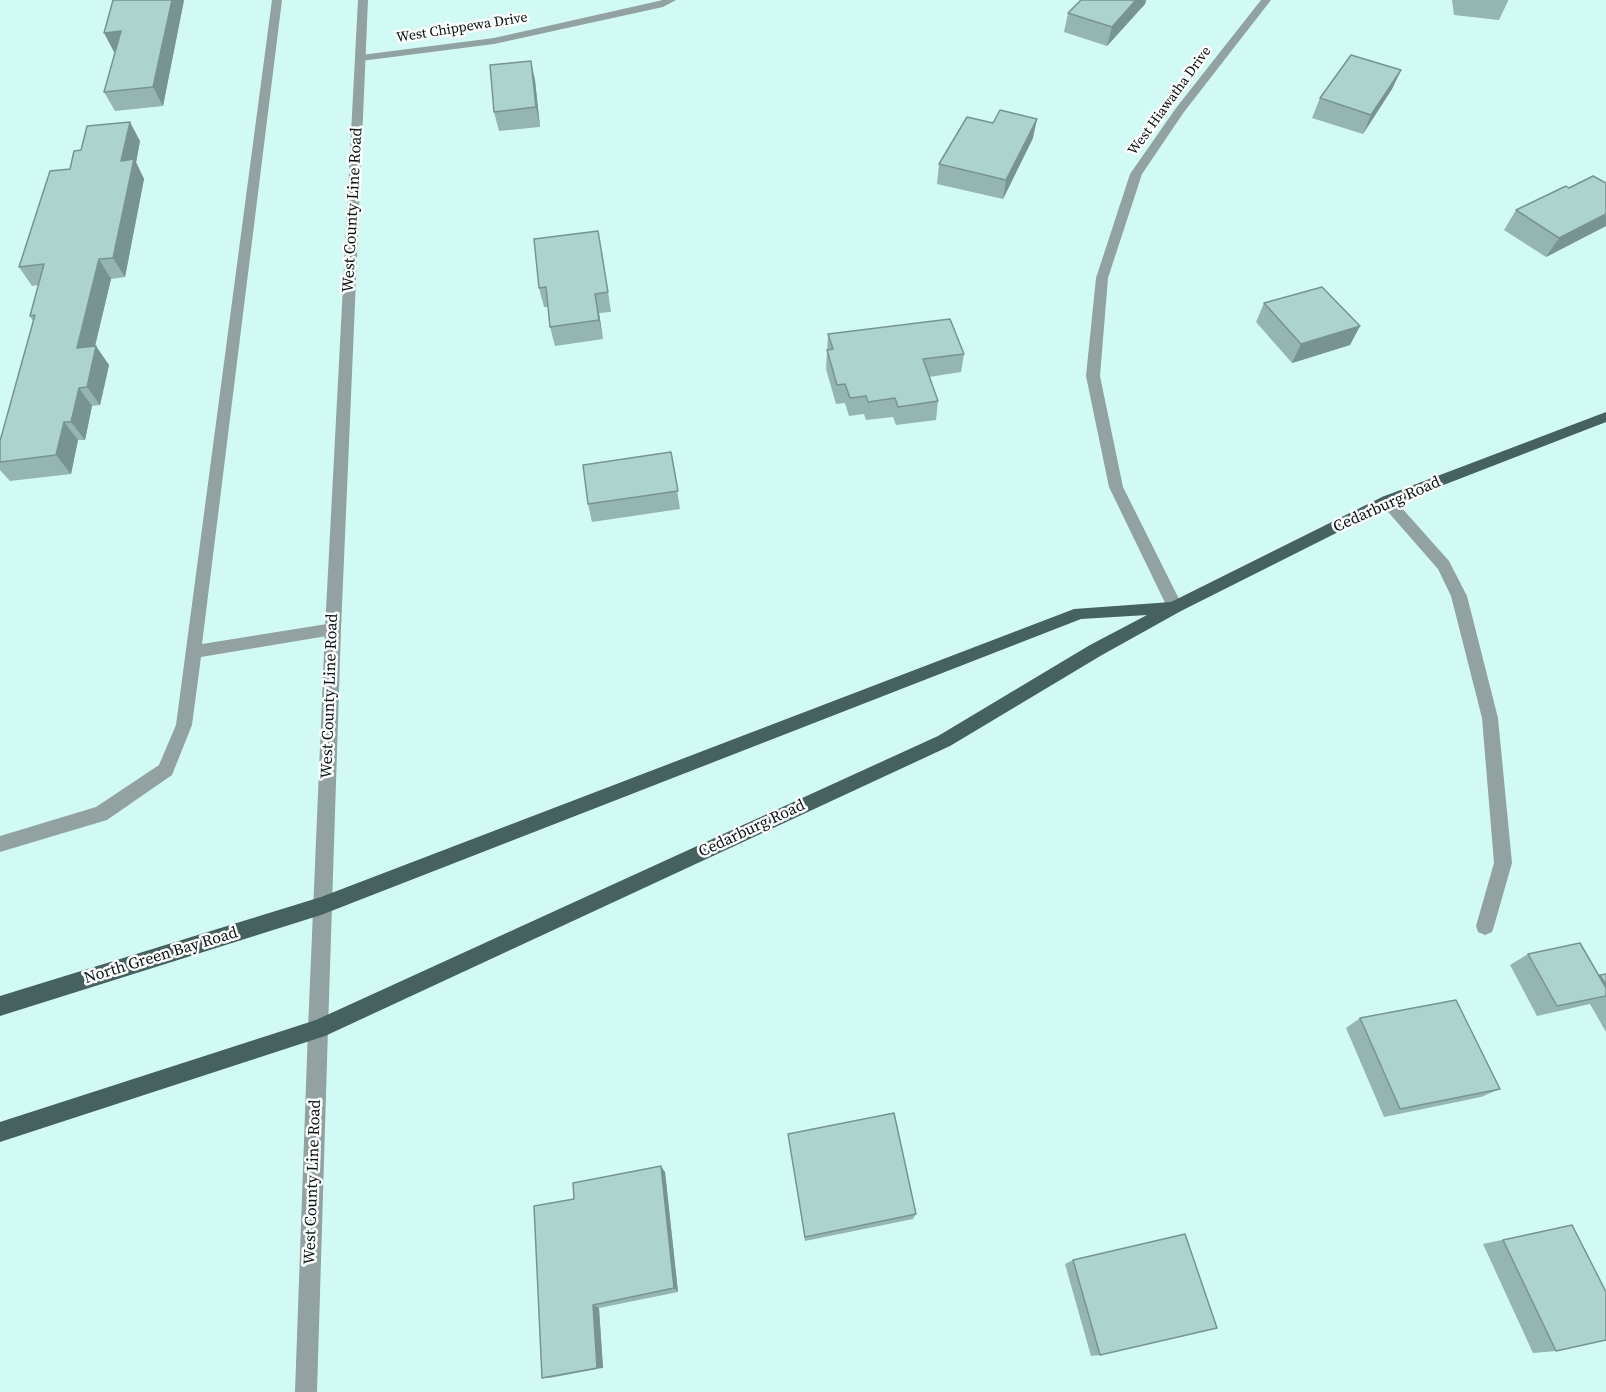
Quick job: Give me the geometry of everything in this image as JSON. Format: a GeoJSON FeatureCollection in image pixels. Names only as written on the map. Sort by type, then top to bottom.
{"type":"FeatureCollection","features":[{"type":"Feature","properties":{"kind":"main road","name":"Cedarburg Road"},"geometry":{"type":"LineString","coordinates":[[318,1029],[944,741],[1096,650],[1175,607],[1387,501],[1606,417]]}},
{"type":"Feature","properties":{"kind":"main road","name":"Cedarburg Road"},"geometry":{"type":"LineString","coordinates":[[321,906],[1080,613],[1175,607]]}},
{"type":"Feature","properties":{"kind":"main road","name":"North Green Bay Road"},"geometry":{"type":"LineString","coordinates":[[0,1006],[321,906]]}},
{"type":"Feature","properties":{"kind":"main road"},"geometry":{"type":"LineString","coordinates":[[0,1132],[318,1029]]}},
{"type":"Feature","properties":{"kind":"street"},"geometry":{"type":"LineString","coordinates":[[0,844],[101,814],[166,770],[184,725],[277,0]]}},
{"type":"Feature","properties":{"kind":"street","name":"West County Line Road"},"geometry":{"type":"LineString","coordinates":[[306,1392],[321,906],[363,0]]}},
{"type":"Feature","properties":{"kind":"street","name":"West Chippewa Drive"},"geometry":{"type":"LineString","coordinates":[[361,58],[494,41],[663,4],[672,0]]}},
{"type":"Feature","properties":{"kind":"street","name":"West Hiawatha Drive"},"geometry":{"type":"LineString","coordinates":[[1175,607],[1116,487],[1093,376],[1102,278],[1136,174],[1180,110],[1266,0]]}},
{"type":"Feature","properties":{"kind":"street"},"geometry":{"type":"LineString","coordinates":[[1387,501],[1444,565],[1459,596],[1490,718],[1503,863],[1485,926]]}},
{"type":"Feature","properties":{"kind":"street"},"geometry":{"type":"LineString","coordinates":[[193,652],[333,629]]}},
{"type":"Feature","properties":{"kind":"building"},"geometry":{"type":"Polygon","coordinates":[[[113,0],[172,0],[153,87],[104,92],[121,31],[104,33],[113,0]]]}},
{"type":"Feature","properties":{"kind":"building"},"geometry":{"type":"Polygon","coordinates":[[[1081,0],[1136,0],[1112,27],[1068,13],[1081,0]]]}},
{"type":"Feature","properties":{"kind":"building"},"geometry":{"type":"Polygon","coordinates":[[[1351,55],[1401,70],[1371,115],[1320,98],[1351,55]]]}},
{"type":"Feature","properties":{"kind":"building"},"geometry":{"type":"Polygon","coordinates":[[[531,61],[536,107],[494,112],[490,65],[531,61]]]}},
{"type":"Feature","properties":{"kind":"building"},"geometry":{"type":"Polygon","coordinates":[[[1000,110],[1037,119],[1006,180],[939,164],[967,117],[993,123],[1000,110]]]}},
{"type":"Feature","properties":{"kind":"building"},"geometry":{"type":"Polygon","coordinates":[[[130,122],[121,161],[134,159],[113,258],[99,259],[77,348],[96,346],[87,387],[79,388],[71,422],[64,422],[56,455],[0,462],[0,441],[35,315],[30,316],[44,264],[19,267],[50,171],[70,169],[74,151],[81,150],[87,126],[130,122]]]}},
{"type":"Feature","properties":{"kind":"building"},"geometry":{"type":"Polygon","coordinates":[[[1593,176],[1606,183],[1606,214],[1559,238],[1516,210],[1566,186],[1569,188],[1593,176]]]}},
{"type":"Feature","properties":{"kind":"building"},"geometry":{"type":"Polygon","coordinates":[[[598,231],[608,292],[595,294],[599,320],[550,327],[546,287],[539,288],[534,239],[598,231]]]}},
{"type":"Feature","properties":{"kind":"building"},"geometry":{"type":"Polygon","coordinates":[[[1322,287],[1360,326],[1301,344],[1264,303],[1322,287]]]}},
{"type":"Feature","properties":{"kind":"building"},"geometry":{"type":"Polygon","coordinates":[[[950,319],[964,354],[923,359],[938,401],[898,407],[895,398],[868,402],[866,396],[850,398],[845,384],[837,385],[827,350],[833,349],[828,334],[950,319]]]}},
{"type":"Feature","properties":{"kind":"building"},"geometry":{"type":"Polygon","coordinates":[[[671,452],[678,491],[588,504],[583,465],[671,452]]]}},
{"type":"Feature","properties":{"kind":"building"},"geometry":{"type":"Polygon","coordinates":[[[1580,943],[1606,988],[1606,996],[1557,1006],[1528,954],[1580,943]]]}},
{"type":"Feature","properties":{"kind":"building"},"geometry":{"type":"Polygon","coordinates":[[[1606,974],[1606,985],[1600,975],[1606,974]]]}},
{"type":"Feature","properties":{"kind":"building"},"geometry":{"type":"Polygon","coordinates":[[[1456,1000],[1500,1089],[1400,1109],[1360,1018],[1456,1000]]]}},
{"type":"Feature","properties":{"kind":"building"},"geometry":{"type":"Polygon","coordinates":[[[894,1113],[916,1214],[805,1237],[788,1134],[894,1113]]]}},
{"type":"Feature","properties":{"kind":"building"},"geometry":{"type":"Polygon","coordinates":[[[661,1166],[674,1288],[593,1305],[597,1368],[542,1378],[534,1206],[574,1199],[573,1183],[661,1166]]]}},
{"type":"Feature","properties":{"kind":"building"},"geometry":{"type":"Polygon","coordinates":[[[1572,1225],[1606,1292],[1606,1340],[1556,1351],[1503,1240],[1572,1225]]]}},
{"type":"Feature","properties":{"kind":"building"},"geometry":{"type":"Polygon","coordinates":[[[1185,1234],[1217,1328],[1100,1355],[1073,1260],[1185,1234]]]}}]}
